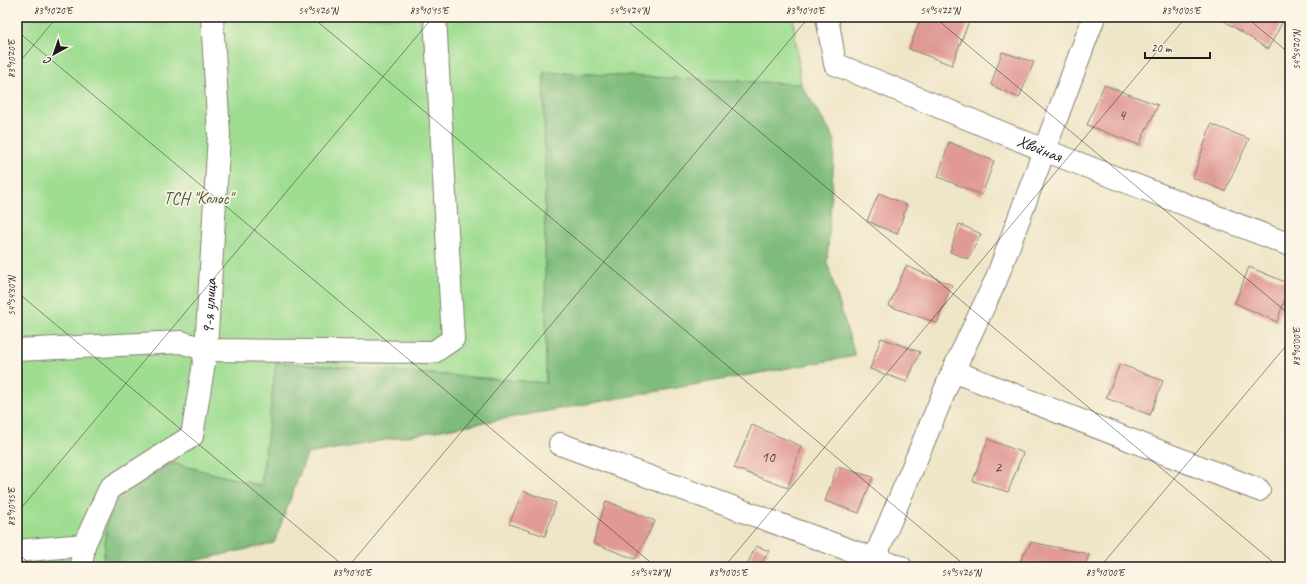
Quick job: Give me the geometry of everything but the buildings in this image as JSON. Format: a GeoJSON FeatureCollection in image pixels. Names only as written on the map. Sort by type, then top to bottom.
{"type":"FeatureCollection","features":[{"type":"Feature","properties":{"kind":"street","name":"9-я улица"},"geometry":{"type":"LineString","coordinates":[[81,567],[84,545],[110,488],[192,436],[206,350],[219,135],[212,17]]}},
{"type":"Feature","properties":{"kind":"street"},"geometry":{"type":"LineString","coordinates":[[17,350],[181,342],[206,350],[434,352],[452,339],[435,17]]}},
{"type":"Feature","properties":{"kind":"street","name":"Хвойная"},"geometry":{"type":"LineString","coordinates":[[827,17],[835,64],[1044,150],[1290,245]]}},
{"type":"Feature","properties":{"kind":"street"},"geometry":{"type":"LineString","coordinates":[[873,563],[953,371],[996,280],[1094,17]]}},
{"type":"Feature","properties":{"kind":"street"},"geometry":{"type":"LineString","coordinates":[[953,371],[1259,490]]}},
{"type":"Feature","properties":{"kind":"street"},"geometry":{"type":"LineString","coordinates":[[560,444],[873,563],[901,567]]}},
{"type":"Feature","properties":{"kind":"street"},"geometry":{"type":"LineString","coordinates":[[17,551],[84,545]]}},
{"type":"Feature","properties":{"kind":"green space","name":"ТСН \"Колос\""},"geometry":{"type":"Polygon","coordinates":[[[17,17],[793,17],[801,84],[544,72],[546,383],[277,362],[261,486],[173,463],[110,488],[103,567],[17,567],[17,17]]]}},
{"type":"Feature","properties":{"kind":"green space"},"geometry":{"type":"Polygon","coordinates":[[[544,72],[801,84],[835,140],[827,262],[855,356],[307,454],[274,543],[168,567],[103,567],[110,488],[173,463],[261,486],[276,362],[546,383],[544,72]]]}}]}
